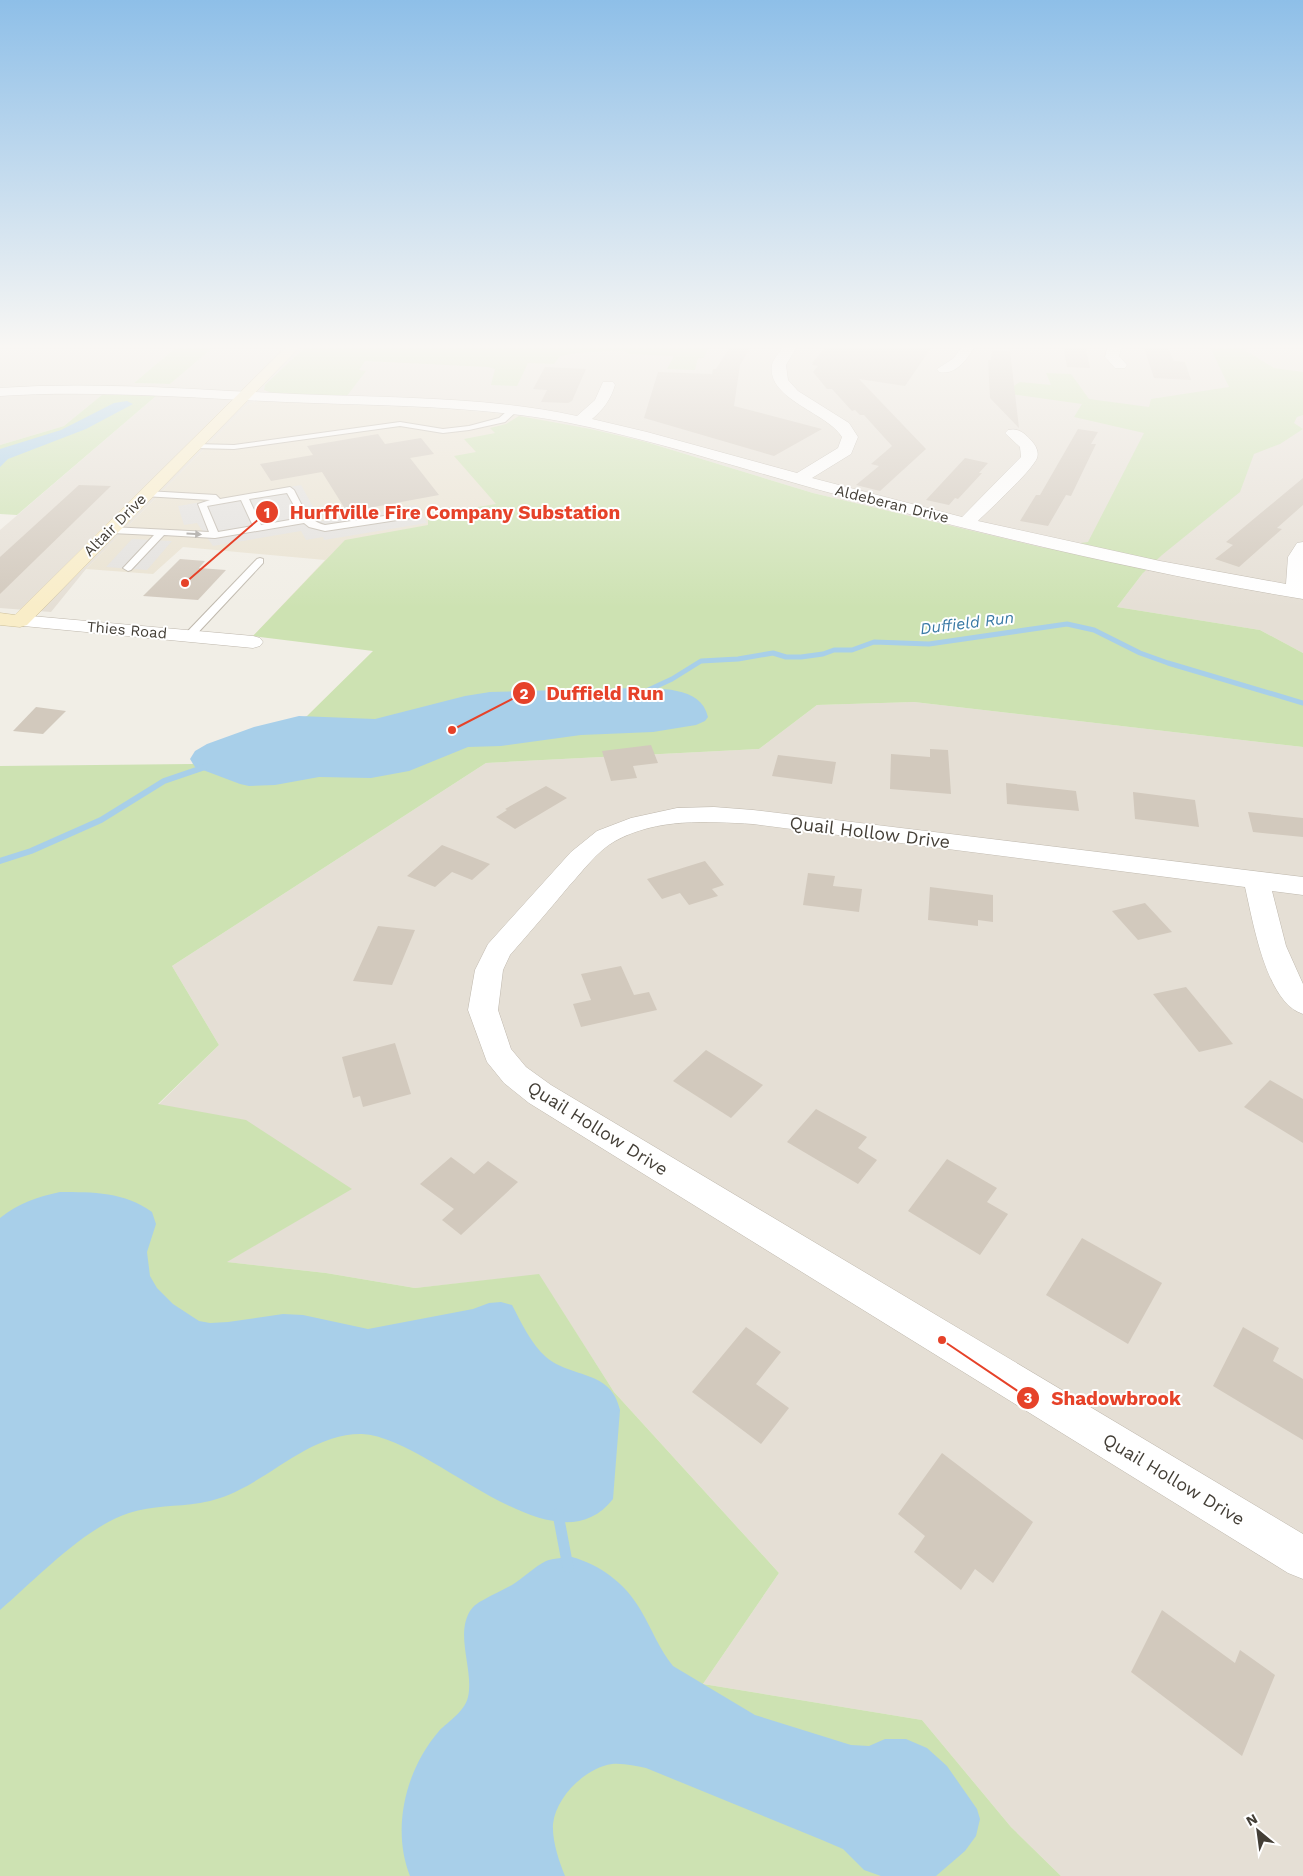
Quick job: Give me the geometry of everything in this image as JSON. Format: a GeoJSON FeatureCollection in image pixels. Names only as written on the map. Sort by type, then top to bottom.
{"type":"FeatureCollection","features":[{"type":"Feature","properties":{"kind":"street","name":"Altair Drive"},"geometry":{"type":"LineString","coordinates":[[10,620],[111,530],[207,433]]}},
{"type":"Feature","properties":{"kind":"street","name":"Aldeberan Drive"},"geometry":{"type":"LineString","coordinates":[[630,433],[966,523],[1160,566],[1299,592]]}},
{"type":"Feature","properties":{"kind":"street"},"geometry":{"type":"LineString","coordinates":[[799,479],[845,451],[849,446],[851,438],[850,433]]}},
{"type":"Feature","properties":{"kind":"street"},"geometry":{"type":"LineString","coordinates":[[966,523],[1007,483],[1028,458],[1029,448],[1013,433]]}},
{"type":"Feature","properties":{"kind":"street"},"geometry":{"type":"LineString","coordinates":[[1299,592],[1295,568],[1297,558],[1303,547]]}},
{"type":"Feature","properties":{"kind":"street","name":"Thies Road"},"geometry":{"type":"LineString","coordinates":[[10,620],[253,642]]}},
{"type":"Feature","properties":{"kind":"street","name":"Quail Hollow Drive"},"geometry":{"type":"LineString","coordinates":[[1303,886],[753,817],[705,814],[677,815],[640,823],[606,836],[580,858],[498,951],[488,970],[483,1010],[498,1054],[515,1075],[540,1094],[1303,1558]]}},
{"type":"Feature","properties":{"kind":"street"},"geometry":{"type":"LineString","coordinates":[[1257,881],[1276,957],[1292,993],[1303,1004]]}},
{"type":"Feature","properties":{"kind":"lane"},"geometry":{"type":"LineString","coordinates":[[194,446],[234,447],[338,433]]}},
{"type":"Feature","properties":{"kind":"lane"},"geometry":{"type":"LineString","coordinates":[[215,535],[202,504],[290,490],[306,520],[318,528],[417,514]]}},
{"type":"Feature","properties":{"kind":"lane"},"geometry":{"type":"LineString","coordinates":[[147,494],[231,499]]}},
{"type":"Feature","properties":{"kind":"lane"},"geometry":{"type":"LineString","coordinates":[[244,497],[258,528]]}},
{"type":"Feature","properties":{"kind":"lane"},"geometry":{"type":"LineString","coordinates":[[111,530],[215,535],[306,520]]}},
{"type":"Feature","properties":{"kind":"lane"},"geometry":{"type":"LineString","coordinates":[[128,568],[161,533]]}},
{"type":"Feature","properties":{"kind":"lane"},"geometry":{"type":"LineString","coordinates":[[189,636],[260,561]]}},
{"type":"Feature","properties":{"kind":"shaded area"},"geometry":{"type":"Polygon","coordinates":[[[0,433],[42,433],[0,445],[0,433]]]}},
{"type":"Feature","properties":{"kind":"shaded area"},"geometry":{"type":"Polygon","coordinates":[[[113,433],[220,433],[86,569],[51,612],[0,608],[0,530],[113,433]]]}},
{"type":"Feature","properties":{"kind":"shaded area"},"geometry":{"type":"Polygon","coordinates":[[[220,433],[603,433],[646,442],[253,636],[325,560],[183,547],[153,574],[86,569],[220,433]]]}},
{"type":"Feature","properties":{"kind":"shaded area"},"geometry":{"type":"Polygon","coordinates":[[[606,433],[1303,433],[1303,653],[1260,630],[1117,607],[1143,573],[813,493],[646,442],[606,433]]]}},
{"type":"Feature","properties":{"kind":"shaded area"},"geometry":{"type":"Polygon","coordinates":[[[301,485],[321,521],[417,505],[427,523],[324,540],[323,537],[306,540],[301,531],[213,546],[197,523],[184,525],[178,506],[301,485]]]}},
{"type":"Feature","properties":{"kind":"shaded area"},"geometry":{"type":"Polygon","coordinates":[[[132,539],[172,541],[147,570],[106,567],[132,539]]]}},
{"type":"Feature","properties":{"kind":"shaded area"},"geometry":{"type":"Polygon","coordinates":[[[914,702],[1303,747],[1303,1876],[1061,1876],[1011,1827],[922,1720],[703,1684],[779,1573],[614,1392],[539,1275],[415,1288],[326,1273],[226,1262],[351,1189],[158,1105],[219,1045],[172,966],[486,763],[759,749],[817,705],[914,702]]]}},
{"type":"Feature","properties":{"kind":"green space"},"geometry":{"type":"Polygon","coordinates":[[[42,433],[113,433],[17,515],[0,514],[0,445],[42,433]]]}},
{"type":"Feature","properties":{"kind":"green space"},"geometry":{"type":"Polygon","coordinates":[[[495,433],[606,433],[646,442],[813,493],[1044,548],[1088,542],[1144,433],[1142,433],[1298,433],[1280,444],[1254,454],[1240,492],[1162,555],[1143,573],[1117,607],[1260,630],[1303,653],[1303,747],[914,702],[817,705],[759,749],[486,763],[172,966],[219,1045],[158,1104],[246,1120],[352,1189],[227,1262],[326,1273],[415,1288],[539,1274],[614,1392],[779,1573],[703,1684],[922,1720],[1011,1827],[1061,1876],[0,1876],[0,766],[192,764],[307,716],[373,651],[253,636],[345,540],[428,525],[428,515],[496,504],[454,456],[476,452],[464,439],[495,433]]]}},
{"type":"Feature","properties":{"kind":"water"},"geometry":{"type":"Polygon","coordinates":[[[53,433],[77,433],[8,459],[0,467],[0,449],[53,433]]]}},
{"type":"Feature","properties":{"kind":"water"},"geometry":{"type":"Polygon","coordinates":[[[632,688],[665,689],[687,694],[697,699],[704,707],[708,717],[705,721],[696,725],[653,732],[581,735],[501,746],[468,747],[409,771],[371,778],[319,777],[275,785],[249,786],[195,767],[190,759],[195,751],[207,744],[254,727],[299,716],[375,719],[465,696],[490,692],[632,688]]]}},
{"type":"Feature","properties":{"kind":"water"},"geometry":{"type":"Polygon","coordinates":[[[60,1192],[85,1192],[120,1197],[142,1205],[152,1212],[156,1224],[147,1252],[150,1276],[157,1288],[173,1304],[199,1321],[210,1323],[228,1322],[283,1314],[303,1315],[368,1329],[473,1309],[489,1303],[501,1302],[512,1305],[531,1339],[546,1357],[567,1369],[599,1381],[615,1397],[620,1410],[613,1499],[588,1518],[558,1522],[525,1513],[491,1496],[422,1456],[390,1441],[362,1434],[345,1435],[313,1446],[254,1482],[225,1496],[200,1503],[138,1510],[112,1520],[78,1542],[0,1610],[0,1218],[28,1201],[60,1192]]]}},
{"type":"Feature","properties":{"kind":"water"},"geometry":{"type":"Polygon","coordinates":[[[572,1557],[602,1570],[627,1591],[640,1609],[673,1666],[755,1715],[851,1745],[869,1746],[885,1739],[906,1739],[927,1748],[947,1766],[977,1809],[980,1819],[976,1836],[965,1851],[936,1876],[881,1876],[864,1870],[843,1849],[822,1840],[646,1768],[625,1764],[612,1764],[592,1771],[574,1785],[566,1794],[555,1814],[553,1824],[555,1844],[565,1876],[410,1876],[404,1858],[402,1838],[405,1800],[410,1781],[428,1746],[439,1731],[464,1707],[468,1697],[469,1676],[464,1631],[470,1611],[479,1603],[512,1585],[546,1561],[572,1557]]]}},
{"type":"Feature","properties":{"kind":"building"},"geometry":{"type":"Polygon","coordinates":[[[694,433],[816,433],[774,456],[694,433]]]}},
{"type":"Feature","properties":{"kind":"building"},"geometry":{"type":"Polygon","coordinates":[[[880,433],[910,433],[926,449],[880,491],[856,485],[879,466],[871,464],[892,446],[880,433]]]}},
{"type":"Feature","properties":{"kind":"building"},"geometry":{"type":"Polygon","coordinates":[[[1076,433],[1098,433],[1091,444],[1096,444],[1071,496],[1066,495],[1048,526],[1020,521],[1036,495],[1040,495],[1076,433]]]}},
{"type":"Feature","properties":{"kind":"building"},"geometry":{"type":"Polygon","coordinates":[[[378,434],[385,444],[421,438],[434,454],[410,458],[439,495],[347,512],[322,472],[271,481],[260,464],[313,455],[307,446],[378,434]]]}},
{"type":"Feature","properties":{"kind":"building"},"geometry":{"type":"Polygon","coordinates":[[[965,458],[988,463],[979,473],[982,473],[958,499],[955,498],[949,505],[926,500],[965,458]]]}},
{"type":"Feature","properties":{"kind":"building"},"geometry":{"type":"Polygon","coordinates":[[[1303,478],[1303,505],[1277,528],[1282,529],[1239,567],[1215,559],[1233,545],[1226,542],[1303,478]]]}},
{"type":"Feature","properties":{"kind":"building"},"geometry":{"type":"Polygon","coordinates":[[[79,485],[111,486],[0,594],[0,557],[79,485]]]}},
{"type":"Feature","properties":{"kind":"building"},"geometry":{"type":"Polygon","coordinates":[[[180,559],[205,561],[199,568],[226,570],[198,600],[143,596],[180,559]]]}},
{"type":"Feature","properties":{"kind":"building"},"geometry":{"type":"Polygon","coordinates":[[[36,707],[66,711],[43,734],[13,731],[36,707]]]}},
{"type":"Feature","properties":{"kind":"building"},"geometry":{"type":"Polygon","coordinates":[[[651,745],[658,763],[633,766],[637,778],[611,781],[602,751],[651,745]]]}},
{"type":"Feature","properties":{"kind":"building"},"geometry":{"type":"Polygon","coordinates":[[[930,749],[948,750],[951,794],[890,789],[891,754],[930,757],[930,749]]]}},
{"type":"Feature","properties":{"kind":"building"},"geometry":{"type":"Polygon","coordinates":[[[778,755],[836,762],[832,784],[772,776],[778,755]]]}},
{"type":"Feature","properties":{"kind":"building"},"geometry":{"type":"Polygon","coordinates":[[[1006,783],[1076,791],[1079,811],[1007,804],[1006,783]]]}},
{"type":"Feature","properties":{"kind":"building"},"geometry":{"type":"Polygon","coordinates":[[[546,786],[567,798],[515,829],[496,817],[507,810],[505,809],[546,786]]]}},
{"type":"Feature","properties":{"kind":"building"},"geometry":{"type":"Polygon","coordinates":[[[1133,792],[1195,800],[1199,827],[1135,819],[1133,792]]]}},
{"type":"Feature","properties":{"kind":"building"},"geometry":{"type":"Polygon","coordinates":[[[1248,812],[1303,818],[1303,837],[1253,832],[1248,812]]]}},
{"type":"Feature","properties":{"kind":"building"},"geometry":{"type":"Polygon","coordinates":[[[442,845],[490,864],[472,880],[452,872],[435,887],[407,876],[442,845]]]}},
{"type":"Feature","properties":{"kind":"building"},"geometry":{"type":"Polygon","coordinates":[[[705,861],[724,885],[712,889],[718,896],[689,905],[680,893],[662,899],[647,879],[705,861]]]}},
{"type":"Feature","properties":{"kind":"building"},"geometry":{"type":"Polygon","coordinates":[[[808,873],[835,876],[833,886],[862,889],[859,912],[803,905],[808,873]]]}},
{"type":"Feature","properties":{"kind":"building"},"geometry":{"type":"Polygon","coordinates":[[[930,887],[993,895],[993,922],[978,920],[978,926],[928,920],[930,887]]]}},
{"type":"Feature","properties":{"kind":"building"},"geometry":{"type":"Polygon","coordinates":[[[1145,903],[1172,932],[1138,940],[1112,911],[1145,903]]]}},
{"type":"Feature","properties":{"kind":"building"},"geometry":{"type":"Polygon","coordinates":[[[378,926],[415,930],[392,985],[353,981],[378,926]]]}},
{"type":"Feature","properties":{"kind":"building"},"geometry":{"type":"Polygon","coordinates":[[[621,966],[634,995],[649,992],[657,1010],[581,1027],[573,1004],[591,1000],[581,974],[621,966]]]}},
{"type":"Feature","properties":{"kind":"building"},"geometry":{"type":"Polygon","coordinates":[[[1186,987],[1233,1044],[1199,1052],[1153,994],[1186,987]]]}},
{"type":"Feature","properties":{"kind":"building"},"geometry":{"type":"Polygon","coordinates":[[[395,1043],[411,1094],[363,1107],[360,1096],[353,1098],[342,1057],[395,1043]]]}},
{"type":"Feature","properties":{"kind":"building"},"geometry":{"type":"Polygon","coordinates":[[[706,1050],[763,1085],[731,1118],[673,1081],[706,1050]]]}},
{"type":"Feature","properties":{"kind":"building"},"geometry":{"type":"Polygon","coordinates":[[[1270,1080],[1303,1099],[1303,1143],[1244,1107],[1270,1080]]]}},
{"type":"Feature","properties":{"kind":"building"},"geometry":{"type":"Polygon","coordinates":[[[816,1109],[867,1137],[858,1148],[877,1160],[858,1184],[787,1142],[816,1109]]]}},
{"type":"Feature","properties":{"kind":"building"},"geometry":{"type":"Polygon","coordinates":[[[451,1157],[474,1174],[488,1161],[518,1182],[461,1235],[442,1220],[454,1209],[420,1184],[451,1157]]]}},
{"type":"Feature","properties":{"kind":"building"},"geometry":{"type":"Polygon","coordinates":[[[947,1159],[997,1188],[987,1202],[1008,1214],[980,1255],[908,1211],[947,1159]]]}},
{"type":"Feature","properties":{"kind":"building"},"geometry":{"type":"Polygon","coordinates":[[[1082,1238],[1162,1283],[1128,1344],[1046,1295],[1082,1238]]]}},
{"type":"Feature","properties":{"kind":"building"},"geometry":{"type":"Polygon","coordinates":[[[746,1327],[781,1352],[756,1384],[789,1408],[761,1444],[692,1392],[746,1327]]]}},
{"type":"Feature","properties":{"kind":"building"},"geometry":{"type":"Polygon","coordinates":[[[1243,1327],[1279,1348],[1273,1361],[1303,1379],[1303,1440],[1213,1386],[1243,1327]]]}},
{"type":"Feature","properties":{"kind":"building"},"geometry":{"type":"Polygon","coordinates":[[[942,1453],[1033,1522],[993,1583],[975,1569],[961,1590],[914,1552],[925,1536],[898,1514],[942,1453]]]}},
{"type":"Feature","properties":{"kind":"building"},"geometry":{"type":"Polygon","coordinates":[[[1162,1610],[1235,1663],[1240,1650],[1275,1675],[1242,1756],[1131,1672],[1162,1610]]]}},
{"type":"Feature","properties":{"kind":"waterway","name":"Duffield Run"},"geometry":{"type":"LineString","coordinates":[[644,692],[672,679],[701,661],[738,659],[773,653],[786,657],[801,657],[823,654],[834,650],[852,650],[874,642],[929,644],[1067,624],[1094,630],[1140,653],[1168,663],[1303,703]]}},
{"type":"Feature","properties":{"kind":"waterway","name":"Duffield Run"},"geometry":{"type":"LineString","coordinates":[[0,861],[31,851],[101,820],[164,781],[208,766]]}},
{"type":"Feature","properties":{"kind":"waterway"},"geometry":{"type":"LineString","coordinates":[[558,1514],[568,1567]]}},
{"type":"Feature","properties":{"kind":"place","name":"Hurffville Fire Company Substation"},"geometry":{"type":"Point","coordinates":[185,583]}},
{"type":"Feature","properties":{"kind":"place","name":"Duffield Run"},"geometry":{"type":"Point","coordinates":[452,730]}},
{"type":"Feature","properties":{"kind":"place","name":"Shadowbrook"},"geometry":{"type":"Point","coordinates":[942,1340]}}]}
